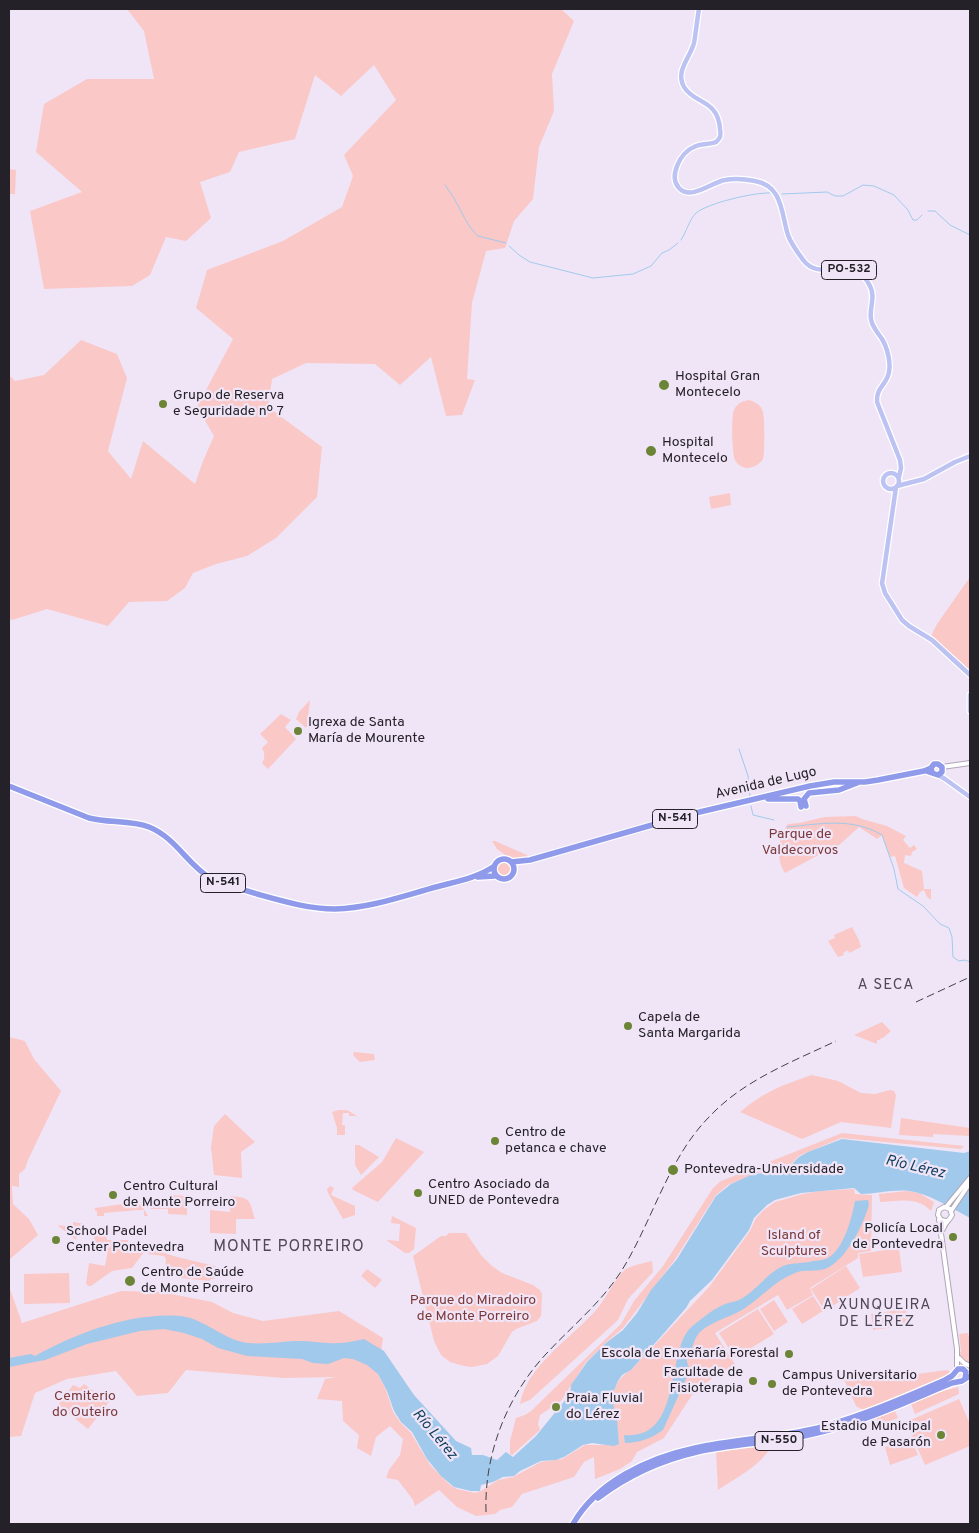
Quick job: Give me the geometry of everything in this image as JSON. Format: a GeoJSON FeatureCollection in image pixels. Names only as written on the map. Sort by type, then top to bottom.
{"type":"FeatureCollection","features":[{"type":"Feature","properties":{"kind":"highway","name":"N-541"},"geometry":{"type":"LineString","coordinates":[[936,764],[942,770],[934,774],[931,770],[936,764]]}},
{"type":"Feature","properties":{"kind":"highway","name":"Avenida de Lugo"},"geometry":{"type":"LineString","coordinates":[[511,862],[530,860],[687,815],[822,784],[878,780],[931,770]]}},
{"type":"Feature","properties":{"kind":"highway"},"geometry":{"type":"LineString","coordinates":[[754,800],[798,799],[803,807],[804,800],[809,793],[839,790],[858,782]]}},
{"type":"Feature","properties":{"kind":"highway","name":"N-541"},"geometry":{"type":"LineString","coordinates":[[9,786],[89,818],[147,826],[173,842],[208,877],[244,890],[307,907],[335,909],[362,906],[486,872],[500,859],[511,862]]}},
{"type":"Feature","properties":{"kind":"highway","name":"Avenida de Lugo"},"geometry":{"type":"LineString","coordinates":[[514,870],[530,860]]}},
{"type":"Feature","properties":{"kind":"highway"},"geometry":{"type":"LineString","coordinates":[[511,862],[514,870]]}},
{"type":"Feature","properties":{"kind":"highway"},"geometry":{"type":"LineString","coordinates":[[493,867],[495,876]]}},
{"type":"Feature","properties":{"kind":"highway","name":"N-541"},"geometry":{"type":"LineString","coordinates":[[458,880],[495,876],[500,880],[507,879],[513,875],[514,870]]}},
{"type":"Feature","properties":{"kind":"highway"},"geometry":{"type":"LineString","coordinates":[[963,1369],[967,1375],[965,1378],[956,1379],[963,1369]]}},
{"type":"Feature","properties":{"kind":"highway","name":"N-550"},"geometry":{"type":"LineString","coordinates":[[574,1524],[585,1507],[597,1494],[614,1481],[650,1463],[697,1447],[780,1436],[838,1422],[884,1406],[946,1380],[963,1369]]}},
{"type":"Feature","properties":{"kind":"highway","name":"N-550"},"geometry":{"type":"LineString","coordinates":[[574,1524],[599,1497],[635,1475],[672,1459],[714,1449],[818,1433],[861,1420],[965,1378]]}},
{"type":"Feature","properties":{"kind":"main road","name":"PO-532"},"geometry":{"type":"LineString","coordinates":[[698,9],[694,43],[682,68],[682,81],[687,92],[704,102],[714,112],[720,124],[721,135],[716,142],[696,146],[686,152],[676,171],[677,185],[683,191],[689,192],[726,180],[750,180],[765,184],[772,188],[778,197],[790,239],[807,265],[817,270],[853,270],[867,280],[873,296],[871,320],[884,343],[889,366],[888,378],[877,393],[877,402],[900,460],[901,468]]}},
{"type":"Feature","properties":{"kind":"main road"},"geometry":{"type":"LineString","coordinates":[[885,487],[890,489],[924,479],[970,456]]}},
{"type":"Feature","properties":{"kind":"main road"},"geometry":{"type":"LineString","coordinates":[[895,499],[883,482],[887,474],[901,468]]}},
{"type":"Feature","properties":{"kind":"main road"},"geometry":{"type":"LineString","coordinates":[[901,468],[882,577],[885,593],[902,620],[932,640],[970,675]]}},
{"type":"Feature","properties":{"kind":"main road"},"geometry":{"type":"LineString","coordinates":[[893,472],[899,478],[909,483]]}},
{"type":"Feature","properties":{"kind":"main road"},"geometry":{"type":"LineString","coordinates":[[970,695],[970,711]]}},
{"type":"Feature","properties":{"kind":"main road"},"geometry":{"type":"LineString","coordinates":[[970,764],[942,770],[945,779],[970,797]]}},
{"type":"Feature","properties":{"kind":"main road"},"geometry":{"type":"LineString","coordinates":[[963,1369],[957,1349],[942,1231],[938,1214],[939,1210],[946,1207],[970,1178]]}},
{"type":"Feature","properties":{"kind":"main road"},"geometry":{"type":"LineString","coordinates":[[942,1231],[946,1221],[951,1217],[951,1211],[970,1183]]}},
{"type":"Feature","properties":{"kind":"main road"},"geometry":{"type":"LineString","coordinates":[[946,1207],[951,1211]]}},
{"type":"Feature","properties":{"kind":"main road"},"geometry":{"type":"LineString","coordinates":[[940,1219],[946,1221]]}},
{"type":"Feature","properties":{"kind":"main road"},"geometry":{"type":"LineString","coordinates":[[957,1349],[963,1369]]}},
{"type":"Feature","properties":{"kind":"main road"},"geometry":{"type":"LineString","coordinates":[[960,1358],[964,1363],[963,1369]]}},
{"type":"Feature","properties":{"kind":"green space"},"geometry":{"type":"Polygon","coordinates":[[[127,9],[561,9],[574,21],[552,74],[554,111],[539,147],[533,199],[514,221],[505,248],[486,251],[472,303],[467,379],[475,380],[462,415],[446,416],[431,357],[400,385],[375,364],[306,363],[272,379],[268,407],[322,447],[317,497],[276,538],[247,556],[216,564],[193,573],[185,588],[167,601],[129,602],[108,626],[47,609],[12,620],[9,619],[9,375],[15,381],[44,375],[81,340],[117,354],[127,378],[108,451],[131,479],[143,441],[195,484],[214,436],[197,407],[233,339],[196,308],[207,270],[283,241],[342,207],[353,176],[344,155],[396,100],[374,65],[341,96],[315,75],[295,139],[239,152],[230,172],[200,182],[211,218],[186,241],[166,237],[150,275],[132,286],[44,289],[30,211],[82,192],[36,152],[44,104],[87,79],[154,79],[144,31],[127,9]]]}},
{"type":"Feature","properties":{"kind":"green space"},"geometry":{"type":"Polygon","coordinates":[[[9,169],[16,170],[15,194],[9,194],[9,169]]]}},
{"type":"Feature","properties":{"kind":"green space"},"geometry":{"type":"Polygon","coordinates":[[[749,400],[757,403],[762,409],[764,442],[763,459],[760,463],[747,468],[740,466],[735,460],[732,427],[735,408],[740,403],[749,400]]]}},
{"type":"Feature","properties":{"kind":"green space"},"geometry":{"type":"Polygon","coordinates":[[[730,493],[731,505],[711,509],[709,497],[730,493]]]}},
{"type":"Feature","properties":{"kind":"green space"},"geometry":{"type":"Polygon","coordinates":[[[970,577],[970,670],[931,636],[937,624],[970,577]]]}},
{"type":"Feature","properties":{"kind":"green space"},"geometry":{"type":"Polygon","coordinates":[[[310,700],[306,728],[296,719],[299,712],[310,700]]]}},
{"type":"Feature","properties":{"kind":"green space"},"geometry":{"type":"Polygon","coordinates":[[[281,714],[291,720],[285,727],[296,739],[268,769],[262,763],[264,751],[262,748],[268,742],[260,734],[281,714]]]}},
{"type":"Feature","properties":{"kind":"green space","name":"Parque de Valdecorvos"},"geometry":{"type":"Polygon","coordinates":[[[856,816],[887,826],[906,836],[903,840],[910,848],[914,845],[917,849],[912,852],[911,856],[905,855],[904,863],[922,871],[924,889],[931,889],[931,900],[927,897],[924,890],[917,897],[904,888],[895,856],[890,857],[882,835],[877,839],[859,827],[837,847],[785,873],[780,861],[779,848],[788,824],[825,817],[856,816]]]}},
{"type":"Feature","properties":{"kind":"green space"},"geometry":{"type":"Polygon","coordinates":[[[492,841],[528,857],[511,859],[497,849],[492,841]]]}},
{"type":"Feature","properties":{"kind":"green space"},"geometry":{"type":"Polygon","coordinates":[[[500,859],[508,859],[514,865],[514,873],[508,879],[500,879],[494,873],[494,865],[500,859]]]}},
{"type":"Feature","properties":{"kind":"green space"},"geometry":{"type":"Polygon","coordinates":[[[852,927],[861,947],[849,953],[848,950],[843,953],[844,955],[838,957],[828,941],[835,938],[834,935],[852,927]]]}},
{"type":"Feature","properties":{"kind":"green space"},"geometry":{"type":"Polygon","coordinates":[[[882,1022],[891,1031],[880,1040],[877,1040],[877,1044],[854,1035],[882,1022]]]}},
{"type":"Feature","properties":{"kind":"green space"},"geometry":{"type":"Polygon","coordinates":[[[9,1037],[25,1041],[34,1059],[61,1091],[25,1169],[19,1174],[19,1187],[12,1186],[13,1204],[29,1219],[38,1235],[9,1260],[9,1037]]]}},
{"type":"Feature","properties":{"kind":"green space"},"geometry":{"type":"Polygon","coordinates":[[[354,1052],[374,1054],[375,1060],[360,1062],[353,1055],[354,1052]]]}},
{"type":"Feature","properties":{"kind":"green space"},"geometry":{"type":"Polygon","coordinates":[[[812,1075],[838,1081],[861,1093],[875,1094],[890,1090],[894,1091],[896,1095],[891,1128],[841,1122],[802,1139],[740,1112],[757,1099],[774,1090],[812,1075]]]}},
{"type":"Feature","properties":{"kind":"green space"},"geometry":{"type":"Polygon","coordinates":[[[347,1110],[357,1116],[349,1116],[349,1113],[343,1113],[342,1125],[345,1125],[345,1135],[337,1135],[332,1112],[347,1110]]]}},
{"type":"Feature","properties":{"kind":"green space"},"geometry":{"type":"Polygon","coordinates":[[[225,1114],[255,1142],[241,1152],[242,1178],[214,1175],[211,1147],[214,1126],[225,1114]]]}},
{"type":"Feature","properties":{"kind":"green space"},"geometry":{"type":"Polygon","coordinates":[[[901,1118],[970,1128],[970,1136],[933,1134],[933,1137],[899,1135],[901,1118]]]}},
{"type":"Feature","properties":{"kind":"green space"},"geometry":{"type":"Polygon","coordinates":[[[842,1133],[964,1146],[961,1149],[841,1138],[799,1156],[786,1169],[756,1173],[728,1185],[716,1195],[674,1261],[623,1328],[586,1362],[561,1401],[540,1415],[538,1424],[540,1430],[512,1455],[510,1454],[510,1441],[516,1418],[531,1411],[621,1324],[634,1301],[663,1266],[713,1188],[721,1181],[842,1133]]]}},
{"type":"Feature","properties":{"kind":"green space"},"geometry":{"type":"Polygon","coordinates":[[[396,1138],[424,1152],[378,1202],[353,1190],[352,1188],[382,1162],[396,1138]]]}},
{"type":"Feature","properties":{"kind":"green space"},"geometry":{"type":"Polygon","coordinates":[[[355,1145],[359,1145],[379,1157],[361,1175],[355,1165],[355,1145]]]}},
{"type":"Feature","properties":{"kind":"green space"},"geometry":{"type":"Polygon","coordinates":[[[330,1186],[334,1188],[331,1195],[355,1206],[355,1215],[343,1219],[328,1193],[327,1189],[330,1186]]]}},
{"type":"Feature","properties":{"kind":"green space","name":"Island of Sculptures"},"geometry":{"type":"Polygon","coordinates":[[[854,1189],[855,1194],[872,1195],[871,1251],[858,1253],[858,1258],[810,1288],[813,1295],[787,1310],[778,1295],[715,1333],[735,1364],[696,1389],[664,1438],[637,1452],[632,1461],[620,1469],[595,1479],[594,1457],[584,1462],[574,1477],[522,1494],[512,1507],[500,1510],[495,1514],[476,1516],[457,1507],[439,1490],[415,1506],[413,1500],[398,1480],[386,1478],[389,1470],[400,1455],[403,1439],[390,1426],[376,1437],[371,1456],[357,1448],[359,1435],[343,1421],[342,1401],[317,1399],[325,1379],[336,1377],[284,1378],[186,1370],[168,1393],[137,1396],[116,1371],[67,1379],[35,1393],[21,1436],[9,1437],[9,1286],[22,1323],[121,1291],[161,1292],[212,1302],[233,1313],[263,1321],[339,1311],[383,1338],[378,1374],[386,1390],[393,1412],[411,1433],[430,1465],[450,1485],[457,1489],[475,1493],[498,1480],[513,1477],[541,1462],[562,1459],[585,1445],[619,1444],[612,1400],[618,1382],[709,1287],[750,1231],[756,1218],[775,1202],[820,1191],[854,1189]]]}},
{"type":"Feature","properties":{"kind":"green space"},"geometry":{"type":"Polygon","coordinates":[[[907,1191],[919,1193],[934,1202],[931,1211],[926,1206],[914,1201],[880,1202],[879,1194],[907,1191]]]}},
{"type":"Feature","properties":{"kind":"green space"},"geometry":{"type":"Polygon","coordinates":[[[168,1195],[187,1196],[187,1215],[168,1214],[168,1209],[150,1209],[150,1199],[168,1200],[168,1195]]]}},
{"type":"Feature","properties":{"kind":"green space"},"geometry":{"type":"Polygon","coordinates":[[[231,1196],[249,1201],[255,1219],[236,1219],[236,1234],[210,1233],[210,1210],[230,1212],[231,1196]]]}},
{"type":"Feature","properties":{"kind":"green space"},"geometry":{"type":"Polygon","coordinates":[[[137,1202],[142,1206],[148,1216],[144,1216],[144,1210],[104,1213],[104,1216],[97,1216],[97,1211],[95,1211],[95,1208],[137,1202]]]}},
{"type":"Feature","properties":{"kind":"green space"},"geometry":{"type":"Polygon","coordinates":[[[392,1216],[416,1228],[414,1249],[409,1253],[405,1253],[386,1240],[399,1241],[400,1224],[391,1223],[392,1216]]]}},
{"type":"Feature","properties":{"kind":"green space"},"geometry":{"type":"Polygon","coordinates":[[[73,1222],[85,1224],[85,1230],[78,1230],[76,1240],[57,1225],[73,1227],[73,1222]]]}},
{"type":"Feature","properties":{"kind":"green space"},"geometry":{"type":"Polygon","coordinates":[[[106,1230],[107,1240],[128,1240],[128,1242],[124,1243],[124,1253],[144,1252],[132,1268],[112,1271],[91,1286],[88,1286],[86,1283],[89,1263],[105,1266],[108,1250],[97,1247],[94,1242],[95,1232],[106,1230]]]}},
{"type":"Feature","properties":{"kind":"green space","name":"Parque do Miradoiro de Monte Porreiro"},"geometry":{"type":"Polygon","coordinates":[[[449,1233],[466,1233],[481,1255],[492,1266],[502,1273],[533,1285],[542,1294],[541,1316],[537,1321],[512,1332],[498,1356],[487,1364],[472,1367],[450,1362],[441,1355],[434,1341],[413,1256],[441,1236],[446,1236],[449,1233]]]}},
{"type":"Feature","properties":{"kind":"green space"},"geometry":{"type":"Polygon","coordinates":[[[154,1246],[155,1249],[161,1252],[215,1266],[220,1270],[220,1274],[217,1278],[209,1281],[181,1278],[165,1271],[166,1259],[164,1256],[148,1254],[154,1246]]]}},
{"type":"Feature","properties":{"kind":"green space"},"geometry":{"type":"Polygon","coordinates":[[[899,1248],[902,1272],[863,1277],[859,1254],[899,1248]]]}},
{"type":"Feature","properties":{"kind":"green space"},"geometry":{"type":"Polygon","coordinates":[[[652,1261],[653,1272],[628,1299],[618,1320],[530,1400],[520,1404],[524,1390],[541,1364],[597,1309],[623,1272],[632,1266],[652,1261]]]}},
{"type":"Feature","properties":{"kind":"green space"},"geometry":{"type":"Polygon","coordinates":[[[846,1266],[860,1288],[825,1311],[811,1289],[846,1266]]]}},
{"type":"Feature","properties":{"kind":"green space"},"geometry":{"type":"Polygon","coordinates":[[[367,1269],[382,1280],[375,1288],[361,1276],[367,1269]]]}},
{"type":"Feature","properties":{"kind":"green space"},"geometry":{"type":"Polygon","coordinates":[[[69,1273],[70,1303],[24,1304],[24,1274],[69,1273]]]}},
{"type":"Feature","properties":{"kind":"green space"},"geometry":{"type":"Polygon","coordinates":[[[813,1296],[823,1311],[802,1324],[792,1309],[813,1296]]]}},
{"type":"Feature","properties":{"kind":"green space"},"geometry":{"type":"Polygon","coordinates":[[[774,1300],[788,1322],[774,1331],[760,1309],[774,1300]]]}},
{"type":"Feature","properties":{"kind":"green space"},"geometry":{"type":"Polygon","coordinates":[[[758,1309],[774,1334],[735,1358],[719,1333],[758,1309]]]}},
{"type":"Feature","properties":{"kind":"green space"},"geometry":{"type":"Polygon","coordinates":[[[906,1309],[909,1325],[873,1330],[871,1314],[906,1309]]]}},
{"type":"Feature","properties":{"kind":"green space"},"geometry":{"type":"Polygon","coordinates":[[[968,1333],[970,1365],[965,1363],[959,1354],[961,1351],[959,1334],[968,1333]]]}},
{"type":"Feature","properties":{"kind":"green space"},"geometry":{"type":"Polygon","coordinates":[[[947,1370],[950,1372],[949,1375],[863,1410],[856,1406],[842,1375],[871,1380],[947,1370]]]}},
{"type":"Feature","properties":{"kind":"green space","name":"Cemiterio do Outeiro"},"geometry":{"type":"Polygon","coordinates":[[[84,1384],[109,1402],[88,1429],[58,1405],[73,1385],[80,1388],[84,1384]]]}},
{"type":"Feature","properties":{"kind":"green space"},"geometry":{"type":"Polygon","coordinates":[[[958,1387],[959,1394],[915,1414],[911,1404],[945,1389],[958,1387]]]}},
{"type":"Feature","properties":{"kind":"green space","name":"Estadio Municipal de Pasarón"},"geometry":{"type":"Polygon","coordinates":[[[959,1399],[970,1424],[970,1446],[925,1465],[906,1422],[959,1399]]]}},
{"type":"Feature","properties":{"kind":"green space"},"geometry":{"type":"Polygon","coordinates":[[[895,1411],[898,1418],[879,1425],[876,1418],[895,1411]]]}},
{"type":"Feature","properties":{"kind":"green space"},"geometry":{"type":"Polygon","coordinates":[[[910,1437],[918,1455],[890,1465],[885,1447],[910,1437]]]}},
{"type":"Feature","properties":{"kind":"green space"},"geometry":{"type":"Polygon","coordinates":[[[772,1445],[755,1465],[718,1490],[716,1452],[772,1445]]]}},
{"type":"Feature","properties":{"kind":"water","name":"Río Lérez"},"geometry":{"type":"Polygon","coordinates":[[[842,1139],[964,1153],[970,1151],[970,1218],[933,1198],[909,1191],[861,1194],[854,1188],[801,1193],[775,1200],[754,1218],[749,1230],[712,1280],[690,1301],[686,1308],[631,1370],[622,1375],[618,1381],[612,1395],[612,1400],[617,1419],[619,1444],[614,1446],[592,1443],[583,1445],[564,1457],[556,1460],[541,1461],[514,1476],[503,1477],[481,1485],[480,1491],[454,1487],[441,1476],[427,1459],[412,1432],[401,1422],[394,1411],[387,1391],[378,1374],[367,1365],[353,1359],[344,1358],[328,1364],[313,1363],[302,1359],[247,1356],[218,1348],[202,1339],[184,1333],[164,1329],[140,1331],[87,1344],[45,1360],[9,1367],[9,1358],[31,1354],[35,1356],[86,1332],[143,1317],[187,1317],[235,1340],[250,1343],[300,1341],[333,1343],[364,1339],[384,1351],[414,1395],[456,1441],[471,1448],[472,1455],[483,1455],[497,1460],[506,1452],[513,1457],[536,1436],[570,1394],[571,1385],[587,1362],[606,1343],[623,1330],[637,1313],[651,1290],[677,1259],[716,1196],[731,1184],[753,1174],[777,1172],[787,1169],[799,1157],[808,1152],[842,1139]]]}},
{"type":"Feature","properties":{"kind":"water"},"geometry":{"type":"Polygon","coordinates":[[[868,1200],[869,1205],[863,1222],[847,1251],[833,1265],[825,1269],[798,1272],[787,1276],[742,1310],[701,1331],[695,1339],[690,1355],[687,1356],[690,1370],[663,1430],[645,1440],[625,1443],[624,1435],[642,1433],[655,1425],[663,1412],[669,1396],[681,1345],[687,1332],[716,1309],[747,1295],[777,1269],[790,1264],[828,1258],[834,1254],[843,1240],[855,1201],[868,1200]]]}},
{"type":"Feature","properties":{"kind":"waterway"},"geometry":{"type":"LineString","coordinates":[[445,185],[468,224],[478,236],[506,243]]}},
{"type":"Feature","properties":{"kind":"waterway"},"geometry":{"type":"LineString","coordinates":[[782,194],[827,192],[835,196],[843,196],[863,185],[874,186],[894,195],[908,210],[913,220],[917,220],[922,215]]}},
{"type":"Feature","properties":{"kind":"waterway"},"geometry":{"type":"LineString","coordinates":[[681,240],[696,213],[702,209],[732,199],[754,194],[771,193]]}},
{"type":"Feature","properties":{"kind":"waterway"},"geometry":{"type":"LineString","coordinates":[[928,211],[935,211],[950,225],[970,235]]}},
{"type":"Feature","properties":{"kind":"waterway"},"geometry":{"type":"LineString","coordinates":[[509,246],[530,262],[593,278],[633,274],[651,266],[662,253],[678,243]]}},
{"type":"Feature","properties":{"kind":"waterway"},"geometry":{"type":"LineString","coordinates":[[739,749],[748,776],[750,797]]}},
{"type":"Feature","properties":{"kind":"waterway"},"geometry":{"type":"LineString","coordinates":[[751,806],[753,815],[774,820]]}},
{"type":"Feature","properties":{"kind":"waterway"},"geometry":{"type":"LineString","coordinates":[[787,827],[836,823],[859,826],[882,835],[894,869],[898,889],[923,906],[940,924],[949,928],[952,937],[953,957],[959,961],[965,960],[970,962]]}},
{"type":"Feature","properties":{"kind":"railway"},"geometry":{"type":"LineString","coordinates":[[916,1002],[970,977]]}},
{"type":"Feature","properties":{"kind":"railway"},"geometry":{"type":"LineString","coordinates":[[486,1512],[486,1490],[489,1469],[494,1448],[509,1407],[532,1370],[614,1282],[633,1251],[672,1170],[695,1133],[723,1103],[753,1082],[786,1064],[836,1041]]}},
{"type":"Feature","properties":{"kind":"place","name":"Hospital Gran Montecelo"},"geometry":{"type":"Point","coordinates":[664,385]}},
{"type":"Feature","properties":{"kind":"place","name":"Grupo de Reserva e Seguridade nº 7"},"geometry":{"type":"Point","coordinates":[163,404]}},
{"type":"Feature","properties":{"kind":"place","name":"Hospital Montecelo"},"geometry":{"type":"Point","coordinates":[651,451]}},
{"type":"Feature","properties":{"kind":"place","name":"Igrexa de Santa María de Mourente"},"geometry":{"type":"Point","coordinates":[298,731]}},
{"type":"Feature","properties":{"kind":"place","name":"Capela de Santa Margarida"},"geometry":{"type":"Point","coordinates":[628,1026]}},
{"type":"Feature","properties":{"kind":"place","name":"Centro de petanca e chave"},"geometry":{"type":"Point","coordinates":[495,1141]}},
{"type":"Feature","properties":{"kind":"place","name":"Pontevedra-Universidade"},"geometry":{"type":"Point","coordinates":[673,1170]}},
{"type":"Feature","properties":{"kind":"place","name":"Centro Asociado da UNED de Pontevedra"},"geometry":{"type":"Point","coordinates":[418,1193]}},
{"type":"Feature","properties":{"kind":"place","name":"Centro Cultural de Monte Porreiro"},"geometry":{"type":"Point","coordinates":[113,1195]}},
{"type":"Feature","properties":{"kind":"place","name":"Policía Local de Pontevedra"},"geometry":{"type":"Point","coordinates":[953,1237]}},
{"type":"Feature","properties":{"kind":"place","name":"School Padel Center Pontevedra"},"geometry":{"type":"Point","coordinates":[56,1240]}},
{"type":"Feature","properties":{"kind":"place","name":"Centro de Saúde de Monte Porreiro"},"geometry":{"type":"Point","coordinates":[130,1281]}},
{"type":"Feature","properties":{"kind":"place","name":"Escola de Enxeñaría Forestal"},"geometry":{"type":"Point","coordinates":[789,1354]}},
{"type":"Feature","properties":{"kind":"place","name":"Facultade de Fisioterapia"},"geometry":{"type":"Point","coordinates":[753,1381]}},
{"type":"Feature","properties":{"kind":"place","name":"Campus Universitario de Pontevedra"},"geometry":{"type":"Point","coordinates":[772,1384]}},
{"type":"Feature","properties":{"kind":"place","name":"Praia Fluvial do Lérez"},"geometry":{"type":"Point","coordinates":[556,1407]}},
{"type":"Feature","properties":{"kind":"place","name":"Estadio Municipal de Pasarón"},"geometry":{"type":"Point","coordinates":[941,1435]}},
{"type":"Feature","properties":{"kind":"district","name":"A SECA"},"geometry":{"type":"Point","coordinates":[886,986]}},
{"type":"Feature","properties":{"kind":"district","name":"MONTE PORREIRO"},"geometry":{"type":"Point","coordinates":[289,1248]}},
{"type":"Feature","properties":{"kind":"district","name":"A XUNQUEIRA DE LÉREZ"},"geometry":{"type":"Point","coordinates":[877,1314]}}]}
